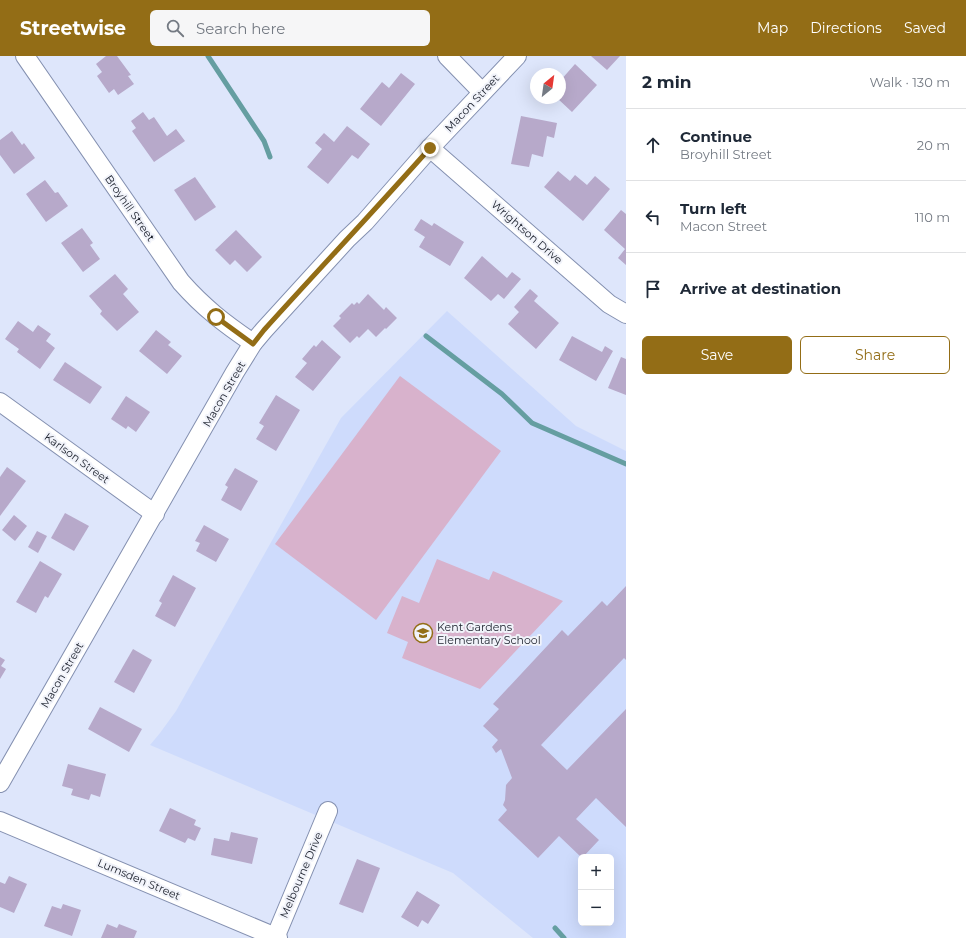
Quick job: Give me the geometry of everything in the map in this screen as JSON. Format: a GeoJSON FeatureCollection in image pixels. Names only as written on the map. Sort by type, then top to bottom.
{"type":"FeatureCollection","features":[{"type":"Feature","properties":{"kind":"street","name":"Broyhill Street"},"geometry":{"type":"LineString","coordinates":[[25,56],[181,282],[196,299],[216,317],[253,344]]}},
{"type":"Feature","properties":{"kind":"street"},"geometry":{"type":"LineString","coordinates":[[447,56],[482,92]]}},
{"type":"Feature","properties":{"kind":"street","name":"Macon Street"},"geometry":{"type":"LineString","coordinates":[[0,783],[235,372],[253,344],[347,239],[365,222],[430,148],[517,56]]}},
{"type":"Feature","properties":{"kind":"street","name":"Wrightson Drive"},"geometry":{"type":"LineString","coordinates":[[430,148],[610,304],[626,314]]}},
{"type":"Feature","properties":{"kind":"street","name":"Karlson Street"},"geometry":{"type":"LineString","coordinates":[[0,402],[155,514]]}},
{"type":"Feature","properties":{"kind":"street","name":"Melbourne Drive"},"geometry":{"type":"LineString","coordinates":[[276,938],[328,811]]}},
{"type":"Feature","properties":{"kind":"street","name":"Lumsden Street"},"geometry":{"type":"LineString","coordinates":[[0,821],[276,938]]}},
{"type":"Feature","properties":{"kind":"shaded area","name":"Kent Gardens Elementary School"},"geometry":{"type":"Polygon","coordinates":[[[447,311],[576,426],[626,451],[626,938],[533,938],[453,873],[150,745],[176,711],[341,418],[447,311]]]}},
{"type":"Feature","properties":{"kind":"shaded area"},"geometry":{"type":"Polygon","coordinates":[[[400,376],[501,451],[376,620],[275,544],[400,376]]]}},
{"type":"Feature","properties":{"kind":"shaded area"},"geometry":{"type":"Polygon","coordinates":[[[437,559],[489,580],[493,571],[563,601],[480,689],[402,658],[408,642],[387,633],[402,596],[419,603],[437,559]]]}},
{"type":"Feature","properties":{"kind":"building"},"geometry":{"type":"Polygon","coordinates":[[[106,56],[117,56],[131,75],[128,76],[134,84],[118,95],[114,89],[109,93],[97,76],[102,72],[96,64],[106,56]]]}},
{"type":"Feature","properties":{"kind":"building"},"geometry":{"type":"Polygon","coordinates":[[[591,56],[620,56],[607,70],[591,56]]]}},
{"type":"Feature","properties":{"kind":"building"},"geometry":{"type":"Polygon","coordinates":[[[575,64],[597,85],[572,112],[563,104],[566,104],[566,74],[575,64]]]}},
{"type":"Feature","properties":{"kind":"building"},"geometry":{"type":"Polygon","coordinates":[[[401,73],[415,84],[381,126],[360,109],[382,82],[389,88],[401,73]]]}},
{"type":"Feature","properties":{"kind":"building"},"geometry":{"type":"Polygon","coordinates":[[[143,112],[149,120],[154,117],[167,136],[176,129],[185,141],[154,162],[132,131],[136,128],[131,121],[143,112]]]}},
{"type":"Feature","properties":{"kind":"building"},"geometry":{"type":"Polygon","coordinates":[[[521,116],[557,123],[554,138],[547,136],[543,157],[532,154],[529,167],[511,164],[521,116]]]}},
{"type":"Feature","properties":{"kind":"building"},"geometry":{"type":"Polygon","coordinates":[[[347,126],[370,144],[358,159],[352,155],[328,184],[307,167],[322,149],[315,143],[324,133],[334,142],[347,126]]]}},
{"type":"Feature","properties":{"kind":"building"},"geometry":{"type":"Polygon","coordinates":[[[12,131],[22,145],[24,143],[35,158],[14,174],[0,155],[0,140],[12,131]]]}},
{"type":"Feature","properties":{"kind":"building"},"geometry":{"type":"Polygon","coordinates":[[[558,171],[570,181],[575,175],[587,185],[595,176],[610,189],[583,221],[544,187],[558,171]]]}},
{"type":"Feature","properties":{"kind":"building"},"geometry":{"type":"Polygon","coordinates":[[[195,177],[216,207],[195,221],[174,190],[195,177]]]}},
{"type":"Feature","properties":{"kind":"building"},"geometry":{"type":"Polygon","coordinates":[[[45,180],[55,193],[58,192],[68,206],[46,222],[26,194],[45,180]]]}},
{"type":"Feature","properties":{"kind":"building"},"geometry":{"type":"Polygon","coordinates":[[[621,210],[626,214],[626,265],[618,258],[625,249],[604,230],[621,210]]]}},
{"type":"Feature","properties":{"kind":"building"},"geometry":{"type":"Polygon","coordinates":[[[421,219],[432,226],[434,223],[464,242],[450,266],[419,247],[425,237],[414,230],[421,219]]]}},
{"type":"Feature","properties":{"kind":"building"},"geometry":{"type":"Polygon","coordinates":[[[82,228],[93,243],[90,245],[100,259],[83,272],[61,243],[82,228]]]}},
{"type":"Feature","properties":{"kind":"building"},"geometry":{"type":"Polygon","coordinates":[[[236,230],[262,257],[247,272],[235,260],[230,265],[215,250],[236,230]]]}},
{"type":"Feature","properties":{"kind":"building"},"geometry":{"type":"Polygon","coordinates":[[[482,256],[507,278],[512,272],[521,279],[504,299],[498,294],[491,301],[464,278],[482,256]]]}},
{"type":"Feature","properties":{"kind":"building"},"geometry":{"type":"Polygon","coordinates":[[[115,274],[128,289],[123,294],[139,312],[117,331],[100,314],[102,311],[89,296],[115,274]]]}},
{"type":"Feature","properties":{"kind":"building"},"geometry":{"type":"Polygon","coordinates":[[[530,289],[538,296],[534,301],[559,323],[536,349],[508,324],[519,312],[514,307],[530,289]]]}},
{"type":"Feature","properties":{"kind":"building"},"geometry":{"type":"Polygon","coordinates":[[[368,294],[384,310],[386,307],[397,318],[376,337],[368,329],[359,338],[357,336],[350,343],[333,326],[341,318],[339,316],[352,303],[354,305],[357,302],[359,304],[368,294]]]}},
{"type":"Feature","properties":{"kind":"building"},"geometry":{"type":"Polygon","coordinates":[[[18,321],[33,332],[38,325],[51,334],[46,341],[55,348],[40,369],[17,352],[19,349],[5,339],[18,321]]]}},
{"type":"Feature","properties":{"kind":"building"},"geometry":{"type":"Polygon","coordinates":[[[156,330],[171,342],[168,345],[182,356],[167,374],[139,351],[156,330]]]}},
{"type":"Feature","properties":{"kind":"building"},"geometry":{"type":"Polygon","coordinates":[[[572,336],[602,352],[605,346],[613,351],[596,381],[559,360],[572,336]]]}},
{"type":"Feature","properties":{"kind":"building"},"geometry":{"type":"Polygon","coordinates":[[[322,340],[341,357],[313,391],[295,377],[307,363],[302,359],[314,345],[316,347],[322,340]]]}},
{"type":"Feature","properties":{"kind":"building"},"geometry":{"type":"Polygon","coordinates":[[[621,357],[626,359],[626,395],[608,388],[621,357]]]}},
{"type":"Feature","properties":{"kind":"building"},"geometry":{"type":"Polygon","coordinates":[[[65,362],[102,387],[90,404],[53,380],[65,362]]]}},
{"type":"Feature","properties":{"kind":"building"},"geometry":{"type":"Polygon","coordinates":[[[276,395],[300,410],[276,451],[256,439],[264,426],[259,423],[276,395]]]}},
{"type":"Feature","properties":{"kind":"building"},"geometry":{"type":"Polygon","coordinates":[[[126,396],[150,412],[136,432],[128,426],[126,429],[111,419],[126,396]]]}},
{"type":"Feature","properties":{"kind":"building"},"geometry":{"type":"Polygon","coordinates":[[[7,467],[26,481],[0,516],[0,477],[7,467]]]}},
{"type":"Feature","properties":{"kind":"building"},"geometry":{"type":"Polygon","coordinates":[[[235,468],[258,481],[241,511],[221,500],[228,487],[225,485],[235,468]]]}},
{"type":"Feature","properties":{"kind":"building"},"geometry":{"type":"Polygon","coordinates":[[[65,513],[89,526],[74,551],[51,538],[65,513]]]}},
{"type":"Feature","properties":{"kind":"building"},"geometry":{"type":"Polygon","coordinates":[[[14,515],[27,526],[15,541],[2,530],[14,515]]]}},
{"type":"Feature","properties":{"kind":"building"},"geometry":{"type":"Polygon","coordinates":[[[204,525],[229,539],[216,562],[196,551],[200,543],[195,541],[204,525]]]}},
{"type":"Feature","properties":{"kind":"building"},"geometry":{"type":"Polygon","coordinates":[[[37,531],[47,536],[38,553],[28,547],[37,531]]]}},
{"type":"Feature","properties":{"kind":"building"},"geometry":{"type":"Polygon","coordinates":[[[40,561],[62,574],[48,598],[45,596],[36,613],[16,602],[40,561]]]}},
{"type":"Feature","properties":{"kind":"building"},"geometry":{"type":"Polygon","coordinates":[[[173,575],[196,588],[175,627],[155,616],[162,603],[159,601],[173,575]]]}},
{"type":"Feature","properties":{"kind":"building"},"geometry":{"type":"Polygon","coordinates":[[[626,586],[626,660],[624,658],[541,745],[567,770],[626,709],[626,827],[596,798],[576,819],[599,840],[586,854],[578,854],[559,836],[538,858],[498,820],[507,810],[503,805],[505,800],[506,785],[512,778],[501,749],[496,753],[492,747],[498,740],[483,726],[499,709],[493,704],[562,630],[568,636],[602,601],[607,606],[626,586]]]}},
{"type":"Feature","properties":{"kind":"building"},"geometry":{"type":"Polygon","coordinates":[[[133,649],[152,660],[134,693],[114,682],[133,649]]]}},
{"type":"Feature","properties":{"kind":"building"},"geometry":{"type":"Polygon","coordinates":[[[0,657],[5,660],[1,666],[6,669],[0,679],[0,657]]]}},
{"type":"Feature","properties":{"kind":"building"},"geometry":{"type":"Polygon","coordinates":[[[100,707],[142,729],[129,752],[88,729],[100,707]]]}},
{"type":"Feature","properties":{"kind":"building"},"geometry":{"type":"Polygon","coordinates":[[[68,764],[106,774],[100,797],[91,794],[89,800],[71,795],[73,789],[62,786],[68,764]]]}},
{"type":"Feature","properties":{"kind":"building"},"geometry":{"type":"Polygon","coordinates":[[[170,808],[196,820],[194,825],[201,828],[195,841],[188,838],[185,843],[159,831],[170,808]]]}},
{"type":"Feature","properties":{"kind":"building"},"geometry":{"type":"Polygon","coordinates":[[[231,832],[258,838],[252,864],[211,855],[214,838],[229,841],[231,832]]]}},
{"type":"Feature","properties":{"kind":"building"},"geometry":{"type":"Polygon","coordinates":[[[357,859],[380,868],[363,913],[339,904],[357,859]]]}},
{"type":"Feature","properties":{"kind":"building"},"geometry":{"type":"Polygon","coordinates":[[[9,876],[27,884],[14,913],[0,907],[0,882],[5,884],[9,876]]]}},
{"type":"Feature","properties":{"kind":"building"},"geometry":{"type":"Polygon","coordinates":[[[417,891],[440,905],[428,924],[422,920],[418,927],[401,917],[417,891]]]}},
{"type":"Feature","properties":{"kind":"building"},"geometry":{"type":"Polygon","coordinates":[[[63,904],[81,910],[72,936],[44,926],[52,906],[61,909],[63,904]]]}},
{"type":"Feature","properties":{"kind":"building"},"geometry":{"type":"Polygon","coordinates":[[[107,924],[117,928],[119,924],[137,931],[134,938],[101,938],[107,924]]]}},
{"type":"Feature","properties":{"kind":"waterway"},"geometry":{"type":"LineString","coordinates":[[208,56],[264,141],[270,157]]}},
{"type":"Feature","properties":{"kind":"waterway"},"geometry":{"type":"LineString","coordinates":[[426,336],[502,394],[532,423],[626,464]]}},
{"type":"Feature","properties":{"kind":"waterway"},"geometry":{"type":"LineString","coordinates":[[555,928],[564,938]]}},
{"type":"Feature","properties":{"kind":"place","name":"Kent Gardens Elementary School"},"geometry":{"type":"Point","coordinates":[423,633]}},
{"type":"Feature","properties":{"kind":"route"},"geometry":{"type":"LineString","coordinates":[[216,317],[253,344],[347,239],[365,222],[430,148]]}}]}
